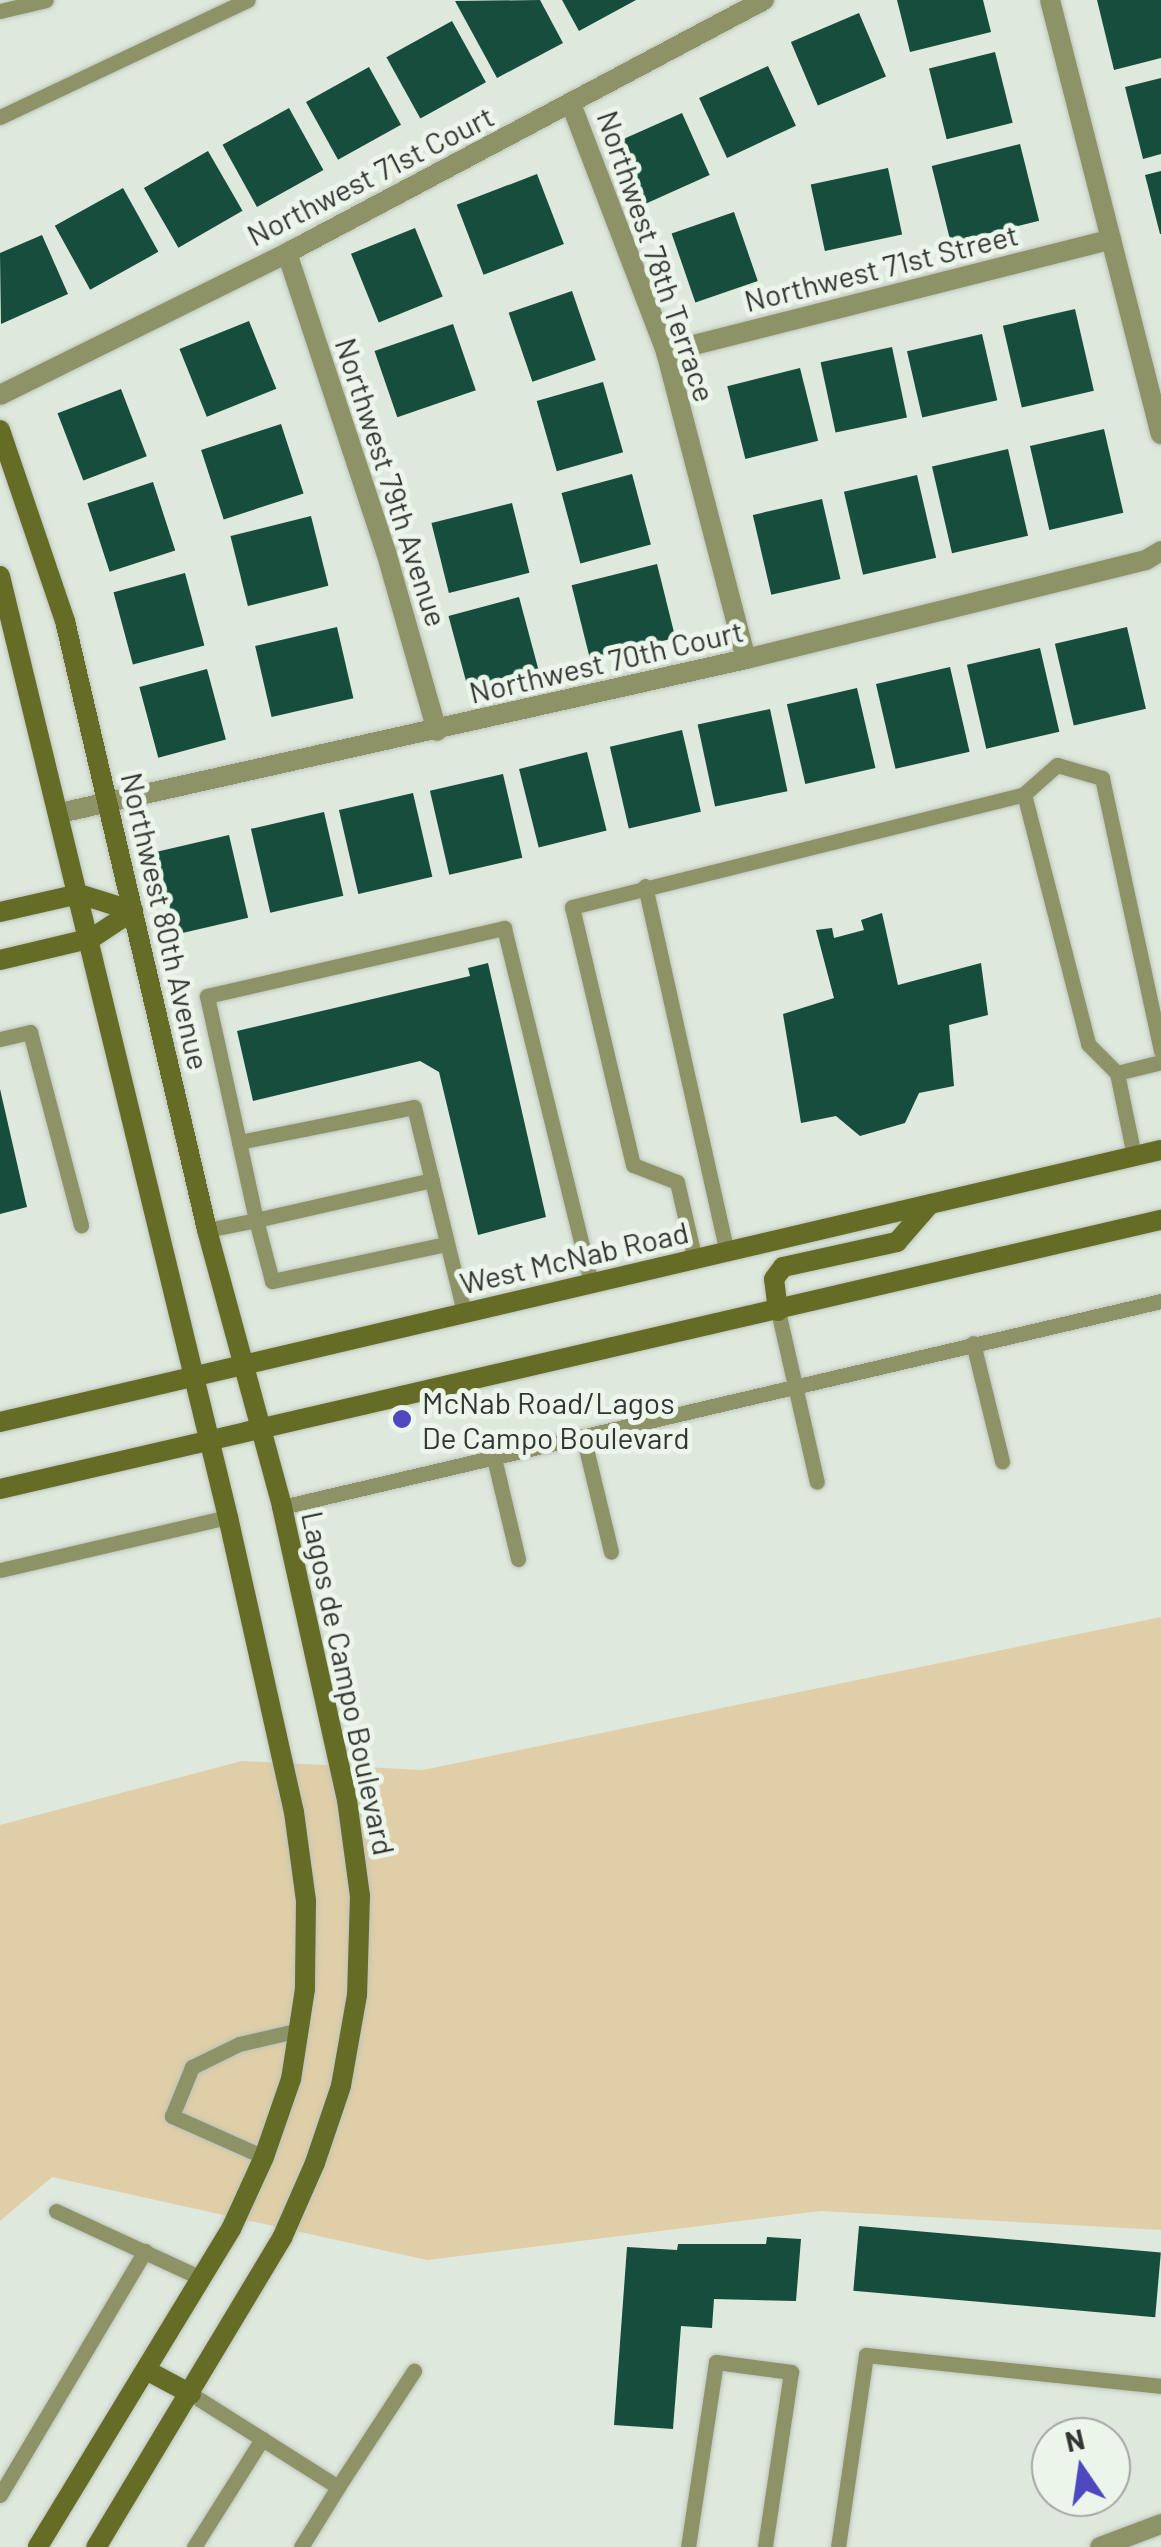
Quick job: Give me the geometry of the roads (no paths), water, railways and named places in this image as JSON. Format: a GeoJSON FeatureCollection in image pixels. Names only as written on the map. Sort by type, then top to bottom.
{"type":"FeatureCollection","features":[{"type":"Feature","properties":{"kind":"street","name":"Northwest 71st Court"},"geometry":{"type":"LineString","coordinates":[[0,395],[287,253],[764,0]]}},
{"type":"Feature","properties":{"kind":"street"},"geometry":{"type":"LineString","coordinates":[[1050,0],[1161,434]]}},
{"type":"Feature","properties":{"kind":"street","name":"Northwest 78th Terrace"},"geometry":{"type":"LineString","coordinates":[[572,104],[666,352],[746,660]]}},
{"type":"Feature","properties":{"kind":"street","name":"Northwest 71st Street"},"geometry":{"type":"LineString","coordinates":[[666,352],[1111,240]]}},
{"type":"Feature","properties":{"kind":"street","name":"Northwest 79th Avenue"},"geometry":{"type":"LineString","coordinates":[[287,253],[386,552],[436,731]]}},
{"type":"Feature","properties":{"kind":"street","name":"Northwest 80th Avenue"},"geometry":{"type":"LineString","coordinates":[[0,430],[65,621],[207,1230],[261,1430]]}},
{"type":"Feature","properties":{"kind":"street","name":"Northwest 70th Court"},"geometry":{"type":"LineString","coordinates":[[60,813],[746,660],[1160,553]]}},
{"type":"Feature","properties":{"kind":"street"},"geometry":{"type":"LineString","coordinates":[[0,576],[92,938],[228,1517],[296,1830],[306,1901],[299,2030],[291,2079],[264,2157],[201,2278],[38,2547]]}},
{"type":"Feature","properties":{"kind":"street"},"geometry":{"type":"LineString","coordinates":[[0,912],[80,894],[133,911]]}},
{"type":"Feature","properties":{"kind":"street"},"geometry":{"type":"LineString","coordinates":[[0,960],[92,938],[133,911]]}},
{"type":"Feature","properties":{"kind":"street","name":"West McNab Road"},"geometry":{"type":"LineString","coordinates":[[0,1422],[1161,1150]]}},
{"type":"Feature","properties":{"kind":"street"},"geometry":{"type":"LineString","coordinates":[[778,1310],[774,1279],[783,1267],[897,1242],[930,1204]]}},
{"type":"Feature","properties":{"kind":"street"},"geometry":{"type":"LineString","coordinates":[[0,1488],[1161,1220]]}},
{"type":"Feature","properties":{"kind":"street","name":"Lagos de Campo Boulevard"},"geometry":{"type":"LineString","coordinates":[[96,2547],[282,2238],[315,2163],[341,2086],[358,1995],[360,1896],[347,1800],[282,1507],[261,1430]]}},
{"type":"Feature","properties":{"kind":"street"},"geometry":{"type":"LineString","coordinates":[[146,2370],[190,2394]]}},
{"type":"Feature","properties":{"kind":"street"},"geometry":{"type":"LineString","coordinates":[[1100,2547],[1161,2524]]}},
{"type":"Feature","properties":{"kind":"lane"},"geometry":{"type":"LineString","coordinates":[[0,11],[46,0]]}},
{"type":"Feature","properties":{"kind":"lane"},"geometry":{"type":"LineString","coordinates":[[0,116],[248,0]]}},
{"type":"Feature","properties":{"kind":"lane"},"geometry":{"type":"LineString","coordinates":[[709,1168],[677,1182],[633,1164],[572,907],[1024,794],[1057,765],[1102,778],[1161,1051]]}},
{"type":"Feature","properties":{"kind":"lane"},"geometry":{"type":"LineString","coordinates":[[1024,794],[1088,1044],[1117,1073],[1134,1156]]}},
{"type":"Feature","properties":{"kind":"lane"},"geometry":{"type":"LineString","coordinates":[[644,886],[727,1253]]}},
{"type":"Feature","properties":{"kind":"lane"},"geometry":{"type":"LineString","coordinates":[[446,1244],[272,1281],[207,996],[504,928],[591,1283]]}},
{"type":"Feature","properties":{"kind":"lane"},"geometry":{"type":"LineString","coordinates":[[0,1039],[30,1032],[81,1225]]}},
{"type":"Feature","properties":{"kind":"lane"},"geometry":{"type":"LineString","coordinates":[[1117,1073],[1161,1062]]}},
{"type":"Feature","properties":{"kind":"lane"},"geometry":{"type":"LineString","coordinates":[[239,1142],[414,1107],[464,1312]]}},
{"type":"Feature","properties":{"kind":"lane"},"geometry":{"type":"LineString","coordinates":[[207,1230],[432,1180]]}},
{"type":"Feature","properties":{"kind":"lane"},"geometry":{"type":"LineString","coordinates":[[677,1182],[695,1260]]}},
{"type":"Feature","properties":{"kind":"lane"},"geometry":{"type":"LineString","coordinates":[[282,1507],[1161,1300]]}},
{"type":"Feature","properties":{"kind":"lane"},"geometry":{"type":"LineString","coordinates":[[778,1310],[817,1482]]}},
{"type":"Feature","properties":{"kind":"lane"},"geometry":{"type":"LineString","coordinates":[[973,1344],[1002,1461]]}},
{"type":"Feature","properties":{"kind":"lane"},"geometry":{"type":"LineString","coordinates":[[582,1436],[611,1552]]}},
{"type":"Feature","properties":{"kind":"lane"},"geometry":{"type":"LineString","coordinates":[[494,1458],[518,1559]]}},
{"type":"Feature","properties":{"kind":"lane"},"geometry":{"type":"LineString","coordinates":[[0,1570],[228,1517]]}},
{"type":"Feature","properties":{"kind":"lane"},"geometry":{"type":"LineString","coordinates":[[264,2157],[172,2116],[192,2067],[239,2044],[299,2030]]}},
{"type":"Feature","properties":{"kind":"lane"},"geometry":{"type":"LineString","coordinates":[[56,2211],[201,2278]]}},
{"type":"Feature","properties":{"kind":"lane"},"geometry":{"type":"LineString","coordinates":[[0,2495],[145,2252]]}},
{"type":"Feature","properties":{"kind":"lane"},"geometry":{"type":"LineString","coordinates":[[838,2547],[866,2355],[1161,2386]]}},
{"type":"Feature","properties":{"kind":"lane"},"geometry":{"type":"LineString","coordinates":[[688,2547],[716,2362],[791,2372],[765,2547]]}},
{"type":"Feature","properties":{"kind":"lane"},"geometry":{"type":"LineString","coordinates":[[302,2547],[414,2371]]}},
{"type":"Feature","properties":{"kind":"lane"},"geometry":{"type":"LineString","coordinates":[[190,2394],[338,2487]]}},
{"type":"Feature","properties":{"kind":"lane"},"geometry":{"type":"LineString","coordinates":[[194,2547],[262,2439]]}},
{"type":"Feature","properties":{"kind":"place","name":"McNab Road/Lagos De Campo Boulevard"},"geometry":{"type":"Point","coordinates":[402,1419]}}]}
